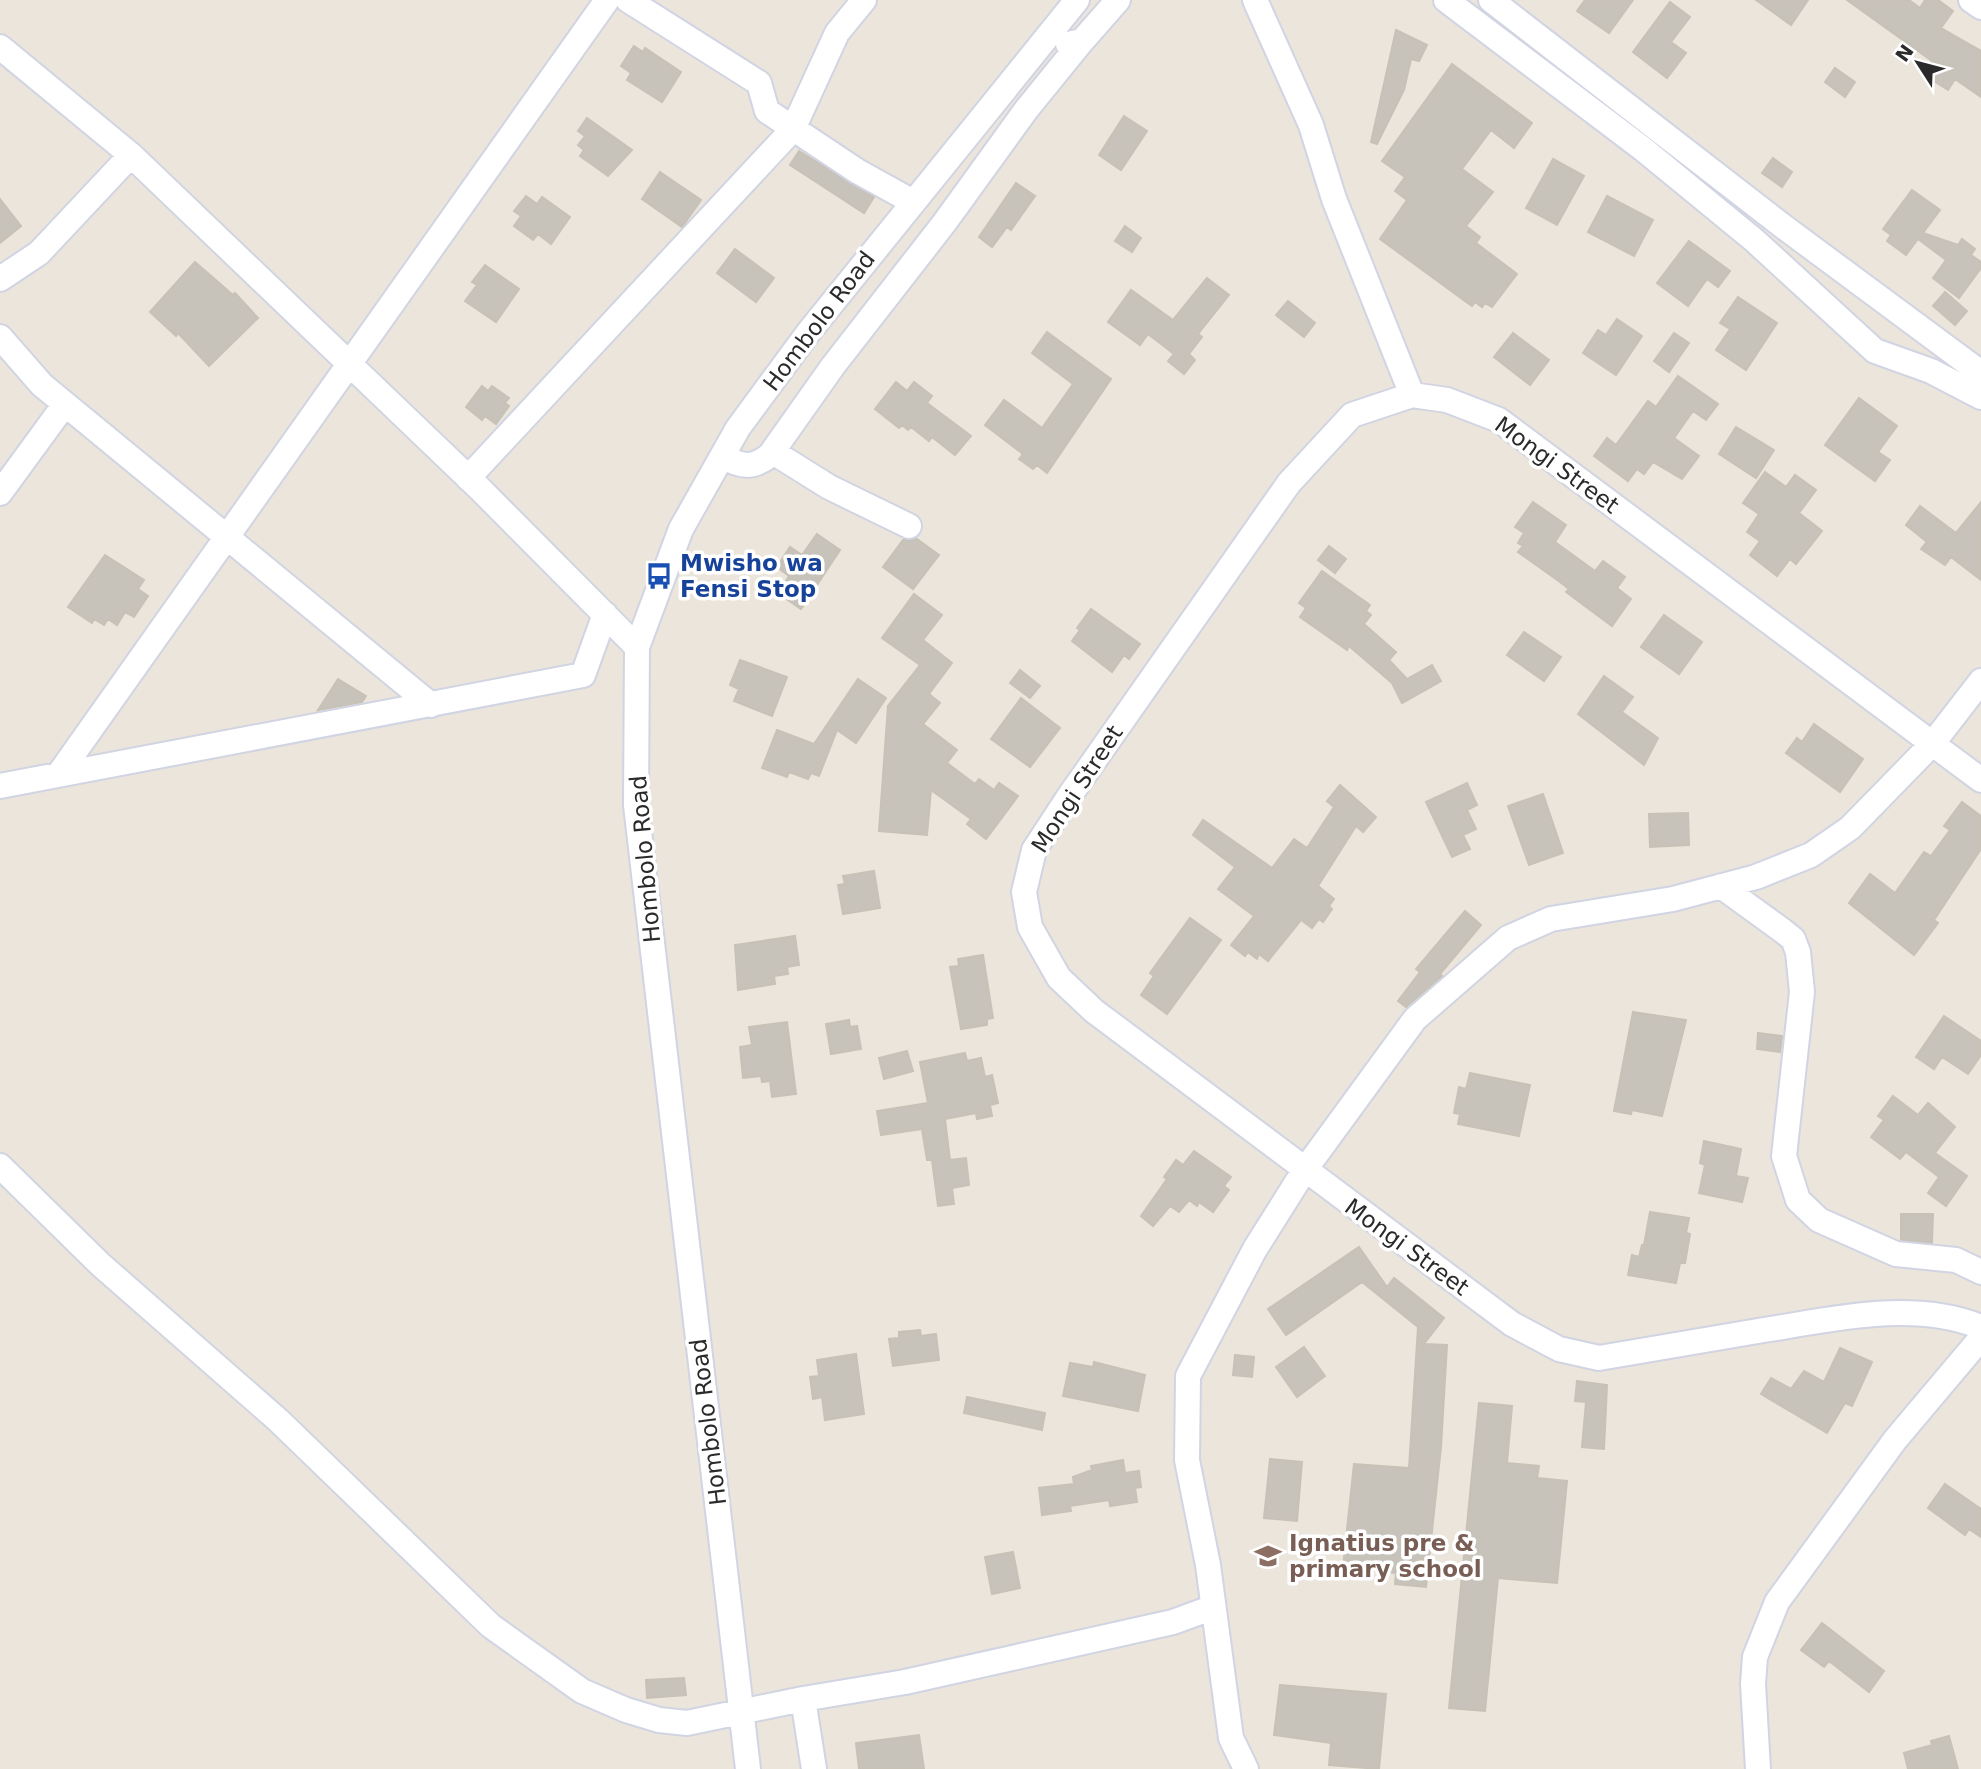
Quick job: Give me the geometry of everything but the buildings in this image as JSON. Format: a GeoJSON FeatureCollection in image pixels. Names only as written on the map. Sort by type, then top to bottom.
{"type":"FeatureCollection","features":[{"type":"Feature","properties":{"kind":"street"},"geometry":{"type":"LineString","coordinates":[[59,774],[351,366],[607,0]]}},
{"type":"Feature","properties":{"kind":"street"},"geometry":{"type":"LineString","coordinates":[[628,0],[759,83],[766,111],[857,171],[913,202]]}},
{"type":"Feature","properties":{"kind":"street"},"geometry":{"type":"LineString","coordinates":[[468,478],[793,128],[837,33],[864,0]]}},
{"type":"Feature","properties":{"kind":"street","name":"Hombolo Road"},"geometry":{"type":"LineString","coordinates":[[748,1769],[636,805],[638,647],[681,529],[738,428],[808,332],[1077,0]]}},
{"type":"Feature","properties":{"kind":"street"},"geometry":{"type":"LineString","coordinates":[[722,456],[750,466],[759,464],[773,452],[833,366],[945,222],[1026,110],[1118,0]]}},
{"type":"Feature","properties":{"kind":"street"},"geometry":{"type":"LineString","coordinates":[[1255,0],[1311,125],[1334,199],[1412,395]]}},
{"type":"Feature","properties":{"kind":"street"},"geometry":{"type":"LineString","coordinates":[[1446,0],[1643,149],[1754,240],[1875,351],[1930,371],[1981,397]]}},
{"type":"Feature","properties":{"kind":"street"},"geometry":{"type":"LineString","coordinates":[[1491,0],[1784,227],[1981,373]]}},
{"type":"Feature","properties":{"kind":"street"},"geometry":{"type":"LineString","coordinates":[[1971,0],[1981,7]]}},
{"type":"Feature","properties":{"kind":"street"},"geometry":{"type":"LineString","coordinates":[[1036,51],[1082,41]]}},
{"type":"Feature","properties":{"kind":"street"},"geometry":{"type":"LineString","coordinates":[[0,47],[131,155],[468,478],[638,647]]}},
{"type":"Feature","properties":{"kind":"street"},"geometry":{"type":"LineString","coordinates":[[0,279],[39,253],[131,155]]}},
{"type":"Feature","properties":{"kind":"street"},"geometry":{"type":"LineString","coordinates":[[0,337],[42,385],[431,705]]}},
{"type":"Feature","properties":{"kind":"street","name":"Mongi Street"},"geometry":{"type":"LineString","coordinates":[[1981,780],[1499,420],[1447,400],[1412,395],[1352,415],[1289,483],[1061,808],[1034,850],[1024,892],[1030,927],[1059,978],[1094,1011],[1304,1171],[1512,1324],[1559,1349],[1599,1358],[1850,1317],[1913,1313],[1961,1319],[1981,1327]]}},
{"type":"Feature","properties":{"kind":"street"},"geometry":{"type":"LineString","coordinates":[[0,493],[65,404]]}},
{"type":"Feature","properties":{"kind":"street"},"geometry":{"type":"LineString","coordinates":[[773,452],[829,487],[909,526]]}},
{"type":"Feature","properties":{"kind":"street"},"geometry":{"type":"LineString","coordinates":[[0,786],[583,675],[605,614]]}},
{"type":"Feature","properties":{"kind":"street"},"geometry":{"type":"LineString","coordinates":[[1246,1769],[1231,1738],[1208,1565],[1187,1460],[1188,1376],[1255,1249],[1304,1171],[1415,1019],[1508,939],[1551,919],[1674,899],[1756,877],[1811,855],[1840,835],[1933,743],[1981,681]]}},
{"type":"Feature","properties":{"kind":"street"},"geometry":{"type":"LineString","coordinates":[[1721,886],[1793,939],[1798,952],[1802,992],[1784,1156],[1798,1200],[1819,1220],[1896,1254],[1956,1261],[1981,1272]]}},
{"type":"Feature","properties":{"kind":"street"},"geometry":{"type":"LineString","coordinates":[[4,1175],[101,1265],[278,1420],[500,1633],[582,1691],[625,1710],[659,1720],[687,1723],[803,1699],[905,1682],[1174,1622],[1212,1608]]}},
{"type":"Feature","properties":{"kind":"street"},"geometry":{"type":"LineString","coordinates":[[1758,1769],[1753,1684],[1755,1657],[1777,1602],[1895,1440],[1981,1338]]}},
{"type":"Feature","properties":{"kind":"street"},"geometry":{"type":"LineString","coordinates":[[803,1699],[814,1769]]}},
{"type":"Feature","properties":{"kind":"place","name":"Mwisho wa Fensi Stop"},"geometry":{"type":"Point","coordinates":[659,576]}},
{"type":"Feature","properties":{"kind":"place","name":"Ignatius pre & primary school"},"geometry":{"type":"Point","coordinates":[1268,1556]}}]}
